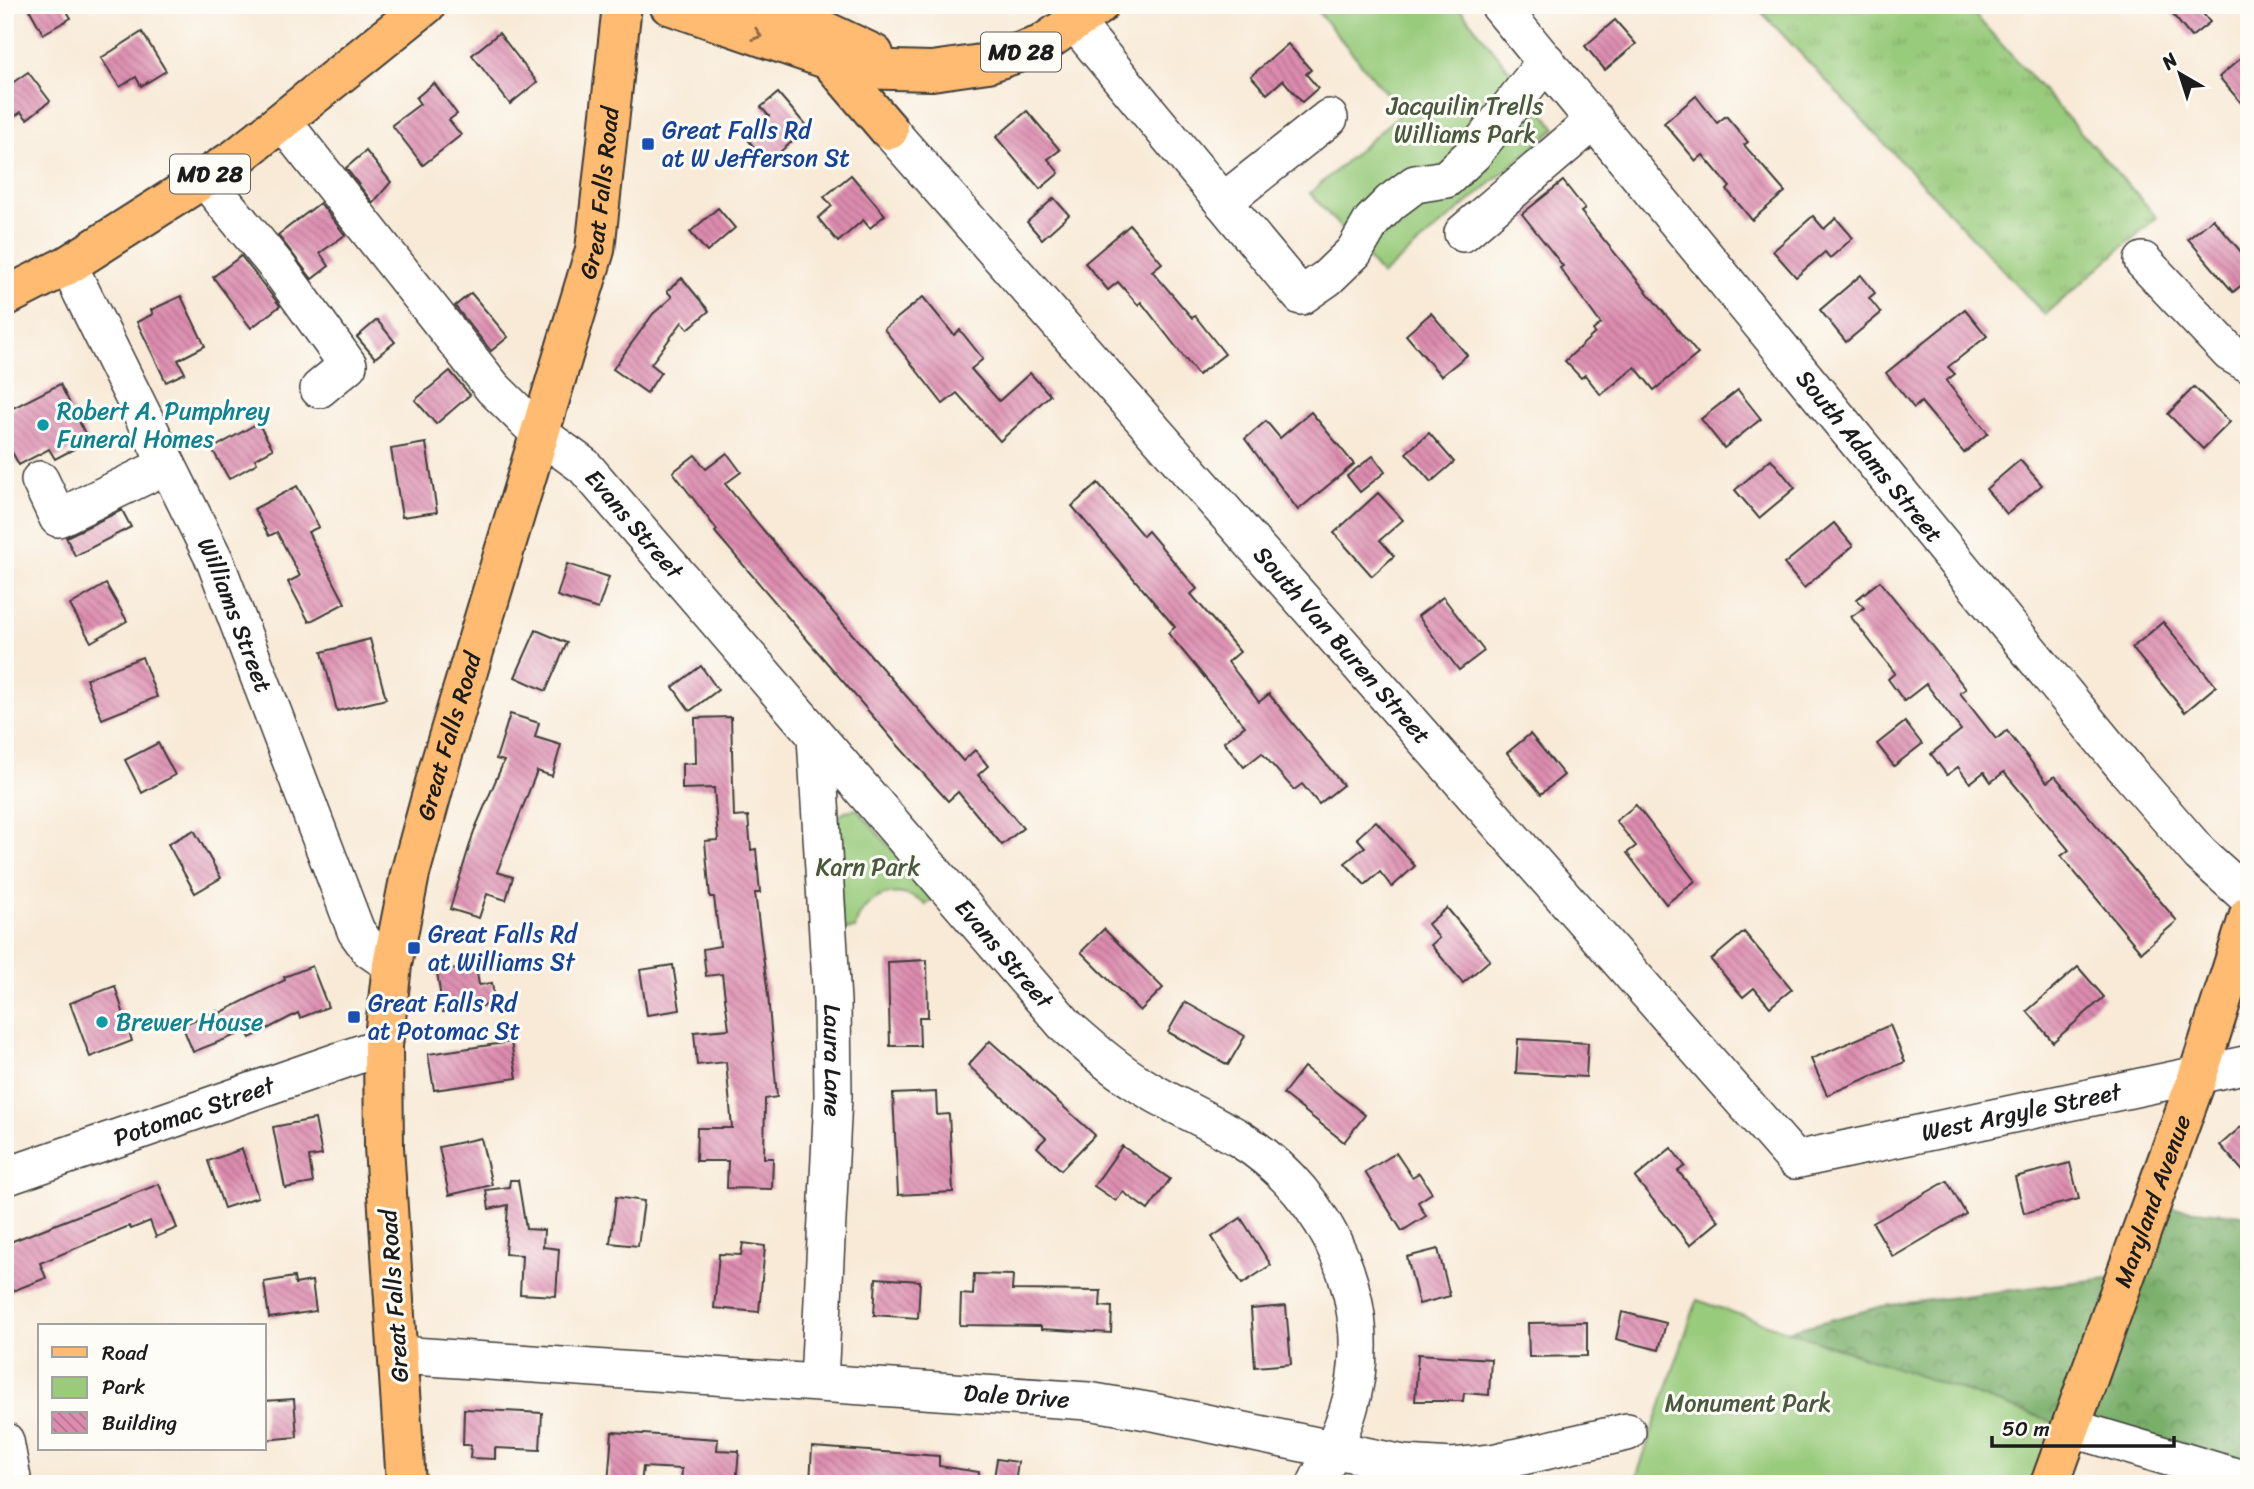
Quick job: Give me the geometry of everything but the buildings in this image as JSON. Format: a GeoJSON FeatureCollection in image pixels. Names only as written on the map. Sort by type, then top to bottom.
{"type":"FeatureCollection","features":[{"type":"Feature","properties":{"kind":"main road","name":"MD 28"},"geometry":{"type":"LineString","coordinates":[[5,297],[68,265],[236,158],[412,16],[450,5]]}},
{"type":"Feature","properties":{"kind":"main road","name":"Great Falls Road"},"geometry":{"type":"LineString","coordinates":[[406,1484],[384,1147],[383,1046],[392,965],[410,874],[433,789],[595,250],[622,5]]}},
{"type":"Feature","properties":{"kind":"main road","name":"MD 28"},"geometry":{"type":"LineString","coordinates":[[669,5],[855,69],[920,71],[988,63],[1041,45],[1086,12]]}},
{"type":"Feature","properties":{"kind":"main road"},"geometry":{"type":"LineString","coordinates":[[769,5],[920,71],[894,96],[888,113],[889,130]]}},
{"type":"Feature","properties":{"kind":"main road"},"geometry":{"type":"LineString","coordinates":[[830,61],[889,130]]}},
{"type":"Feature","properties":{"kind":"main road","name":"Maryland Avenue"},"geometry":{"type":"LineString","coordinates":[[2050,1484],[2197,1078],[2249,915]]}},
{"type":"Feature","properties":{"kind":"street","name":"South Adams Street"},"geometry":{"type":"LineString","coordinates":[[1499,5],[1946,553],[2127,770],[2200,854],[2249,898]]}},
{"type":"Feature","properties":{"kind":"street"},"geometry":{"type":"LineString","coordinates":[[1086,12],[1223,202],[1301,296],[1327,278],[1354,252],[1372,221],[1391,202],[1415,184],[1446,179],[1473,154],[1546,61]]}},
{"type":"Feature","properties":{"kind":"street"},"geometry":{"type":"LineString","coordinates":[[1223,202],[1329,118]]}},
{"type":"Feature","properties":{"kind":"street"},"geometry":{"type":"LineString","coordinates":[[1463,233],[1595,120]]}},
{"type":"Feature","properties":{"kind":"street","name":"Evans Street"},"geometry":{"type":"LineString","coordinates":[[282,121],[493,388],[540,434],[584,466],[1067,1027],[1105,1061],[1146,1089],[1242,1140],[1304,1196],[1328,1229],[1345,1265],[1357,1317],[1355,1376],[1349,1409],[1316,1484]]}},
{"type":"Feature","properties":{"kind":"street","name":"South Van Buren Street"},"geometry":{"type":"LineString","coordinates":[[889,130],[1795,1160]]}},
{"type":"Feature","properties":{"kind":"street"},"geometry":{"type":"LineString","coordinates":[[204,178],[279,269],[348,365],[319,388]]}},
{"type":"Feature","properties":{"kind":"street"},"geometry":{"type":"LineString","coordinates":[[2143,261],[2230,353],[2249,364]]}},
{"type":"Feature","properties":{"kind":"street","name":"Williams Street"},"geometry":{"type":"LineString","coordinates":[[68,265],[215,561],[356,931],[369,949],[392,965]]}},
{"type":"Feature","properties":{"kind":"street"},"geometry":{"type":"LineString","coordinates":[[40,480],[58,518],[167,465]]}},
{"type":"Feature","properties":{"kind":"street","name":"Laura Lane"},"geometry":{"type":"LineString","coordinates":[[816,737],[832,1001],[833,1097],[819,1382]]}},
{"type":"Feature","properties":{"kind":"street","name":"Potomac Street"},"geometry":{"type":"LineString","coordinates":[[5,1177],[383,1046]]}},
{"type":"Feature","properties":{"kind":"street","name":"West Argyle Street"},"geometry":{"type":"LineString","coordinates":[[1795,1160],[2197,1078],[2249,1064]]}},
{"type":"Feature","properties":{"kind":"street","name":"Dale Drive"},"geometry":{"type":"LineString","coordinates":[[398,1355],[1088,1401],[1404,1464],[1453,1467],[1492,1463],[1627,1432]]}},
{"type":"Feature","properties":{"kind":"street"},"geometry":{"type":"LineString","coordinates":[[2071,1428],[2249,1481]]}},
{"type":"Feature","properties":{"kind":"street"},"geometry":{"type":"LineString","coordinates":[[5,1441],[13,1484]]}},
{"type":"Feature","properties":{"kind":"green space","name":"Jacquilin Trells Williams Park"},"geometry":{"type":"Polygon","coordinates":[[[1312,5],[1457,5],[1556,128],[1382,275],[1310,193],[1402,112],[1312,5]]]}},
{"type":"Feature","properties":{"kind":"green space"},"geometry":{"type":"Polygon","coordinates":[[[1755,5],[1966,5],[2157,217],[2045,315],[1755,5]]]}},
{"type":"Feature","properties":{"kind":"green space","name":"Karn Park"},"geometry":{"type":"Polygon","coordinates":[[[857,809],[934,898],[926,905],[905,895],[883,896],[865,907],[855,929],[841,930],[836,819],[845,811],[857,809]]]}},
{"type":"Feature","properties":{"kind":"green space"},"geometry":{"type":"Polygon","coordinates":[[[2150,1205],[2249,1216],[2249,1481],[2071,1428],[1788,1331],[1883,1306],[2124,1276],[2150,1205]]]}},
{"type":"Feature","properties":{"kind":"green space","name":"Monument Park"},"geometry":{"type":"Polygon","coordinates":[[[1697,1300],[2071,1428],[2050,1484],[1634,1484],[1697,1300]]]}},
{"type":"Feature","properties":{"kind":"place","name":"Great Falls Rd at W Jefferson St"},"geometry":{"type":"Point","coordinates":[648,144]}},
{"type":"Feature","properties":{"kind":"place","name":"Robert A. Pumphrey Funeral Homes"},"geometry":{"type":"Point","coordinates":[43,425]}},
{"type":"Feature","properties":{"kind":"place","name":"Great Falls Rd at Williams St"},"geometry":{"type":"Point","coordinates":[414,948]}},
{"type":"Feature","properties":{"kind":"place","name":"Great Falls Rd at Potomac St"},"geometry":{"type":"Point","coordinates":[354,1017]}},
{"type":"Feature","properties":{"kind":"place","name":"Brewer House"},"geometry":{"type":"Point","coordinates":[102,1022]}}]}
